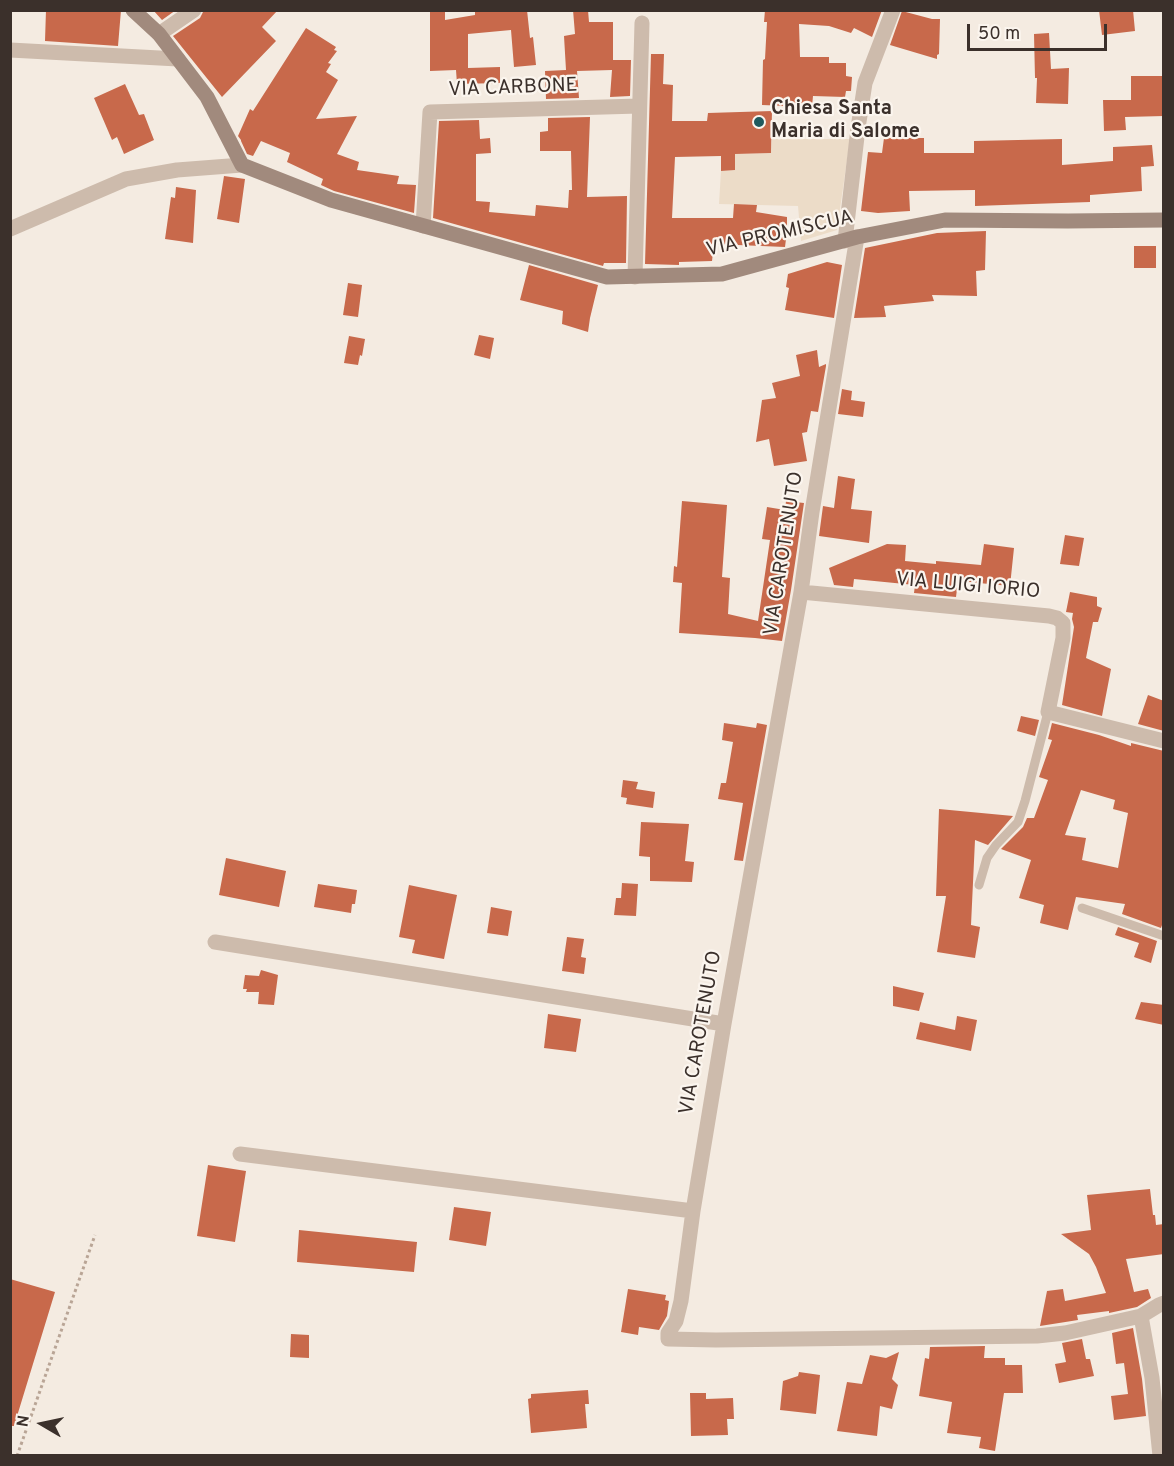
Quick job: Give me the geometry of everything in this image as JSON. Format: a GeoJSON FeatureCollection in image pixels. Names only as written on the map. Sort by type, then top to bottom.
{"type":"FeatureCollection","features":[{"type":"Feature","properties":{"kind":"street"},"geometry":{"type":"LineString","coordinates":[[10,229],[126,179],[177,170],[242,165],[207,97],[159,34],[133,10]]}},
{"type":"Feature","properties":{"kind":"street"},"geometry":{"type":"LineString","coordinates":[[159,34],[194,10]]}},
{"type":"Feature","properties":{"kind":"street","name":"VIA CAROTENUTO"},"geometry":{"type":"LineString","coordinates":[[893,10],[865,83],[858,128],[851,239],[801,592],[724,1024],[693,1211],[681,1301],[676,1321],[668,1333],[668,1339],[1037,1336],[1065,1333],[1141,1316],[1164,1304]]}},
{"type":"Feature","properties":{"kind":"street"},"geometry":{"type":"LineString","coordinates":[[635,277],[642,22]]}},
{"type":"Feature","properties":{"kind":"street"},"geometry":{"type":"LineString","coordinates":[[10,50],[178,59]]}},
{"type":"Feature","properties":{"kind":"street","name":"VIA CARBONE"},"geometry":{"type":"LineString","coordinates":[[423,226],[429,112],[639,106]]}},
{"type":"Feature","properties":{"kind":"street","name":"VIA PROMISCUA"},"geometry":{"type":"LineString","coordinates":[[242,165],[331,200],[607,277],[722,274],[851,239],[945,220],[1164,219]]}},
{"type":"Feature","properties":{"kind":"street","name":"VIA LUIGI IORIO"},"geometry":{"type":"LineString","coordinates":[[801,592],[1057,618],[1063,624],[1063,638],[1048,712]]}},
{"type":"Feature","properties":{"kind":"street"},"geometry":{"type":"LineString","coordinates":[[1048,712],[1164,741]]}},
{"type":"Feature","properties":{"kind":"street"},"geometry":{"type":"LineString","coordinates":[[215,942],[724,1024]]}},
{"type":"Feature","properties":{"kind":"street"},"geometry":{"type":"LineString","coordinates":[[240,1154],[693,1211]]}},
{"type":"Feature","properties":{"kind":"street"},"geometry":{"type":"LineString","coordinates":[[1141,1316],[1152,1378],[1160,1455]]}},
{"type":"Feature","properties":{"kind":"lane"},"geometry":{"type":"LineString","coordinates":[[979,885],[987,858],[1018,822],[1048,712]]}},
{"type":"Feature","properties":{"kind":"lane"},"geometry":{"type":"LineString","coordinates":[[1082,908],[1164,936]]}},
{"type":"Feature","properties":{"kind":"path"},"geometry":{"type":"LineString","coordinates":[[17,1455],[95,1234]]}},
{"type":"Feature","properties":{"kind":"shaded area"},"geometry":{"type":"Polygon","coordinates":[[[772,139],[850,139],[837,230],[801,241],[798,206],[719,204],[721,171],[735,170],[735,154],[771,153],[772,139]]]}},
{"type":"Feature","properties":{"kind":"building"},"geometry":{"type":"Polygon","coordinates":[[[46,10],[121,10],[118,46],[45,41],[46,10]]]}},
{"type":"Feature","properties":{"kind":"building"},"geometry":{"type":"Polygon","coordinates":[[[153,10],[176,10],[162,20],[153,10]]]}},
{"type":"Feature","properties":{"kind":"building"},"geometry":{"type":"Polygon","coordinates":[[[204,10],[278,10],[262,27],[276,41],[222,97],[173,36],[200,18],[204,10]]]}},
{"type":"Feature","properties":{"kind":"building"},"geometry":{"type":"Polygon","coordinates":[[[430,10],[445,10],[445,20],[475,15],[475,10],[527,10],[536,65],[514,67],[511,30],[468,34],[468,68],[500,67],[500,83],[457,84],[456,70],[430,71],[430,10]]]}},
{"type":"Feature","properties":{"kind":"building"},"geometry":{"type":"Polygon","coordinates":[[[573,10],[588,10],[589,22],[613,22],[613,60],[631,60],[630,96],[610,97],[612,70],[577,71],[579,98],[546,99],[545,71],[566,70],[564,36],[575,34],[573,10]]]}},
{"type":"Feature","properties":{"kind":"building"},"geometry":{"type":"Polygon","coordinates":[[[765,10],[882,10],[872,37],[854,28],[851,33],[829,26],[799,24],[800,57],[829,57],[829,63],[846,63],[846,76],[852,77],[851,91],[846,91],[845,97],[813,96],[812,107],[762,105],[767,22],[764,22],[765,10]]]}},
{"type":"Feature","properties":{"kind":"building"},"geometry":{"type":"Polygon","coordinates":[[[1099,10],[1133,10],[1135,31],[1102,35],[1099,10]]]}},
{"type":"Feature","properties":{"kind":"building"},"geometry":{"type":"Polygon","coordinates":[[[902,11],[940,19],[937,59],[890,45],[902,11]]]}},
{"type":"Feature","properties":{"kind":"building"},"geometry":{"type":"Polygon","coordinates":[[[306,28],[336,47],[334,50],[337,51],[328,63],[331,64],[326,72],[338,80],[316,119],[357,116],[337,154],[359,162],[357,170],[399,176],[397,184],[416,185],[414,213],[334,191],[321,185],[323,179],[287,162],[290,153],[261,141],[253,156],[247,154],[238,136],[250,109],[253,111],[306,28]]]}},
{"type":"Feature","properties":{"kind":"building"},"geometry":{"type":"Polygon","coordinates":[[[1049,33],[1051,69],[1069,68],[1068,104],[1036,103],[1034,34],[1049,33]]]}},
{"type":"Feature","properties":{"kind":"building"},"geometry":{"type":"Polygon","coordinates":[[[651,54],[664,54],[663,84],[673,85],[672,121],[707,121],[708,113],[772,111],[771,153],[735,154],[735,170],[721,171],[721,156],[675,157],[672,218],[733,218],[734,204],[757,205],[756,212],[787,217],[785,247],[714,244],[712,261],[679,262],[679,265],[645,264],[651,54]]]}},
{"type":"Feature","properties":{"kind":"building"},"geometry":{"type":"Polygon","coordinates":[[[1131,76],[1164,76],[1164,116],[1125,117],[1126,130],[1104,131],[1103,100],[1131,100],[1131,76]]]}},
{"type":"Feature","properties":{"kind":"building"},"geometry":{"type":"Polygon","coordinates":[[[125,84],[139,115],[144,114],[154,140],[124,154],[117,137],[112,140],[94,98],[125,84]]]}},
{"type":"Feature","properties":{"kind":"building"},"geometry":{"type":"Polygon","coordinates":[[[590,117],[587,197],[627,196],[626,263],[604,263],[603,266],[433,218],[439,121],[479,120],[480,139],[490,138],[491,153],[476,154],[476,201],[490,202],[489,212],[535,216],[536,205],[568,208],[569,190],[572,190],[571,151],[540,151],[540,132],[548,131],[548,118],[590,117]]]}},
{"type":"Feature","properties":{"kind":"building"},"geometry":{"type":"Polygon","coordinates":[[[884,138],[924,138],[924,153],[974,153],[974,141],[1062,139],[1062,165],[1113,161],[1113,147],[1152,145],[1154,166],[1141,167],[1142,191],[1090,195],[1090,202],[975,206],[975,190],[909,191],[910,211],[878,213],[861,211],[868,152],[882,153],[884,138]]]}},
{"type":"Feature","properties":{"kind":"building"},"geometry":{"type":"Polygon","coordinates":[[[224,176],[245,179],[239,223],[217,219],[224,176]]]}},
{"type":"Feature","properties":{"kind":"building"},"geometry":{"type":"Polygon","coordinates":[[[176,187],[196,190],[193,243],[165,239],[171,197],[175,198],[176,187]]]}},
{"type":"Feature","properties":{"kind":"building"},"geometry":{"type":"Polygon","coordinates":[[[986,231],[985,270],[976,271],[977,296],[932,295],[934,301],[884,306],[886,317],[854,318],[865,248],[937,233],[986,231]]]}},
{"type":"Feature","properties":{"kind":"building"},"geometry":{"type":"Polygon","coordinates":[[[1134,246],[1156,246],[1156,268],[1134,268],[1134,246]]]}},
{"type":"Feature","properties":{"kind":"building"},"geometry":{"type":"Polygon","coordinates":[[[827,262],[842,265],[834,318],[785,310],[789,288],[786,287],[788,274],[827,262]]]}},
{"type":"Feature","properties":{"kind":"building"},"geometry":{"type":"Polygon","coordinates":[[[529,265],[598,285],[588,332],[562,324],[563,311],[520,300],[529,265]]]}},
{"type":"Feature","properties":{"kind":"building"},"geometry":{"type":"Polygon","coordinates":[[[348,283],[362,285],[358,317],[343,315],[348,283]]]}},
{"type":"Feature","properties":{"kind":"building"},"geometry":{"type":"Polygon","coordinates":[[[479,335],[494,338],[490,359],[474,355],[479,335]]]}},
{"type":"Feature","properties":{"kind":"building"},"geometry":{"type":"Polygon","coordinates":[[[349,336],[365,339],[358,365],[344,363],[349,336]]]}},
{"type":"Feature","properties":{"kind":"building"},"geometry":{"type":"Polygon","coordinates":[[[817,350],[819,367],[826,364],[826,366],[818,412],[811,411],[807,432],[802,433],[807,461],[774,466],[769,439],[756,442],[762,400],[776,398],[772,383],[800,376],[796,355],[817,350]]]}},
{"type":"Feature","properties":{"kind":"building"},"geometry":{"type":"Polygon","coordinates":[[[842,389],[852,391],[851,400],[865,402],[863,417],[838,414],[842,389]]]}},
{"type":"Feature","properties":{"kind":"building"},"geometry":{"type":"Polygon","coordinates":[[[838,476],[855,479],[851,509],[872,511],[869,543],[819,536],[823,506],[834,508],[838,476]]]}},
{"type":"Feature","properties":{"kind":"building"},"geometry":{"type":"Polygon","coordinates":[[[682,501],[727,505],[722,577],[730,578],[728,614],[758,621],[770,540],[762,539],[767,507],[785,510],[786,501],[804,503],[782,641],[679,633],[682,583],[673,582],[674,566],[677,567],[682,501]]]}},
{"type":"Feature","properties":{"kind":"building"},"geometry":{"type":"Polygon","coordinates":[[[1065,535],[1084,538],[1079,566],[1060,564],[1065,535]]]}},
{"type":"Feature","properties":{"kind":"building"},"geometry":{"type":"Polygon","coordinates":[[[887,544],[906,545],[905,561],[936,564],[936,561],[981,565],[984,544],[1014,548],[1010,586],[958,581],[956,597],[914,593],[915,585],[854,579],[853,587],[834,585],[829,568],[887,544]]]}},
{"type":"Feature","properties":{"kind":"building"},"geometry":{"type":"Polygon","coordinates":[[[1070,592],[1097,597],[1097,606],[1102,608],[1098,622],[1093,622],[1086,658],[1111,669],[1102,716],[1062,705],[1074,627],[1073,613],[1066,612],[1070,592]]]}},
{"type":"Feature","properties":{"kind":"building"},"geometry":{"type":"Polygon","coordinates":[[[1148,695],[1164,701],[1164,731],[1138,724],[1148,695]]]}},
{"type":"Feature","properties":{"kind":"building"},"geometry":{"type":"Polygon","coordinates":[[[1021,716],[1039,720],[1035,736],[1017,731],[1021,716]]]}},
{"type":"Feature","properties":{"kind":"building"},"geometry":{"type":"Polygon","coordinates":[[[724,723],[756,728],[757,723],[767,725],[743,861],[734,860],[743,803],[718,799],[721,783],[726,783],[733,742],[722,740],[724,723]]]}},
{"type":"Feature","properties":{"kind":"building"},"geometry":{"type":"Polygon","coordinates":[[[1052,723],[1131,746],[1131,743],[1164,751],[1164,919],[1161,928],[1122,914],[1125,904],[1076,897],[1068,930],[1040,923],[1044,905],[1019,898],[1031,860],[1001,849],[1023,827],[1027,818],[1034,818],[1048,780],[1039,777],[1052,740],[1048,739],[1052,723]],[[1081,790],[1065,835],[1086,838],[1082,860],[1118,868],[1128,813],[1113,809],[1115,800],[1081,790]]]}},
{"type":"Feature","properties":{"kind":"building"},"geometry":{"type":"Polygon","coordinates":[[[623,780],[638,782],[636,789],[655,792],[653,808],[626,804],[627,798],[621,797],[623,780]]]}},
{"type":"Feature","properties":{"kind":"building"},"geometry":{"type":"Polygon","coordinates":[[[939,809],[1013,816],[988,845],[975,840],[971,925],[980,927],[975,958],[937,952],[946,896],[936,896],[939,809]]]}},
{"type":"Feature","properties":{"kind":"building"},"geometry":{"type":"Polygon","coordinates":[[[641,822],[689,824],[685,861],[694,862],[692,882],[650,881],[650,857],[639,856],[641,822]]]}},
{"type":"Feature","properties":{"kind":"building"},"geometry":{"type":"Polygon","coordinates":[[[226,858],[286,871],[279,907],[219,895],[226,858]]]}},
{"type":"Feature","properties":{"kind":"building"},"geometry":{"type":"Polygon","coordinates":[[[622,883],[638,884],[636,916],[614,915],[616,898],[621,898],[622,883]]]}},
{"type":"Feature","properties":{"kind":"building"},"geometry":{"type":"Polygon","coordinates":[[[318,884],[357,890],[351,913],[314,907],[318,884]]]}},
{"type":"Feature","properties":{"kind":"building"},"geometry":{"type":"Polygon","coordinates":[[[409,885],[457,895],[444,959],[412,953],[415,940],[399,937],[409,885]]]}},
{"type":"Feature","properties":{"kind":"building"},"geometry":{"type":"Polygon","coordinates":[[[491,907],[512,911],[508,936],[487,933],[491,907]]]}},
{"type":"Feature","properties":{"kind":"building"},"geometry":{"type":"Polygon","coordinates":[[[1118,927],[1157,941],[1151,963],[1134,957],[1139,943],[1115,935],[1118,927]]]}},
{"type":"Feature","properties":{"kind":"building"},"geometry":{"type":"Polygon","coordinates":[[[567,937],[584,939],[581,957],[586,958],[584,974],[562,971],[567,937]]]}},
{"type":"Feature","properties":{"kind":"building"},"geometry":{"type":"Polygon","coordinates":[[[261,970],[278,975],[274,1005],[258,1004],[259,992],[246,992],[247,989],[243,989],[245,975],[259,976],[261,970]]]}},
{"type":"Feature","properties":{"kind":"building"},"geometry":{"type":"Polygon","coordinates":[[[893,986],[924,993],[919,1011],[893,1006],[893,986]]]}},
{"type":"Feature","properties":{"kind":"building"},"geometry":{"type":"Polygon","coordinates":[[[1141,1002],[1164,1005],[1164,1025],[1135,1019],[1141,1002]]]}},
{"type":"Feature","properties":{"kind":"building"},"geometry":{"type":"Polygon","coordinates":[[[548,1014],[581,1019],[576,1052],[544,1048],[548,1014]]]}},
{"type":"Feature","properties":{"kind":"building"},"geometry":{"type":"Polygon","coordinates":[[[957,1016],[977,1020],[971,1051],[916,1039],[920,1022],[955,1030],[957,1016]]]}},
{"type":"Feature","properties":{"kind":"building"},"geometry":{"type":"Polygon","coordinates":[[[208,1165],[246,1171],[235,1242],[197,1236],[208,1165]]]}},
{"type":"Feature","properties":{"kind":"building"},"geometry":{"type":"Polygon","coordinates":[[[1150,1189],[1156,1225],[1164,1224],[1164,1254],[1126,1259],[1134,1292],[1148,1289],[1151,1298],[1137,1307],[1109,1313],[1109,1311],[1077,1315],[1078,1320],[1040,1326],[1047,1291],[1063,1289],[1065,1301],[1106,1293],[1089,1254],[1061,1234],[1091,1230],[1087,1195],[1150,1189]]]}},
{"type":"Feature","properties":{"kind":"building"},"geometry":{"type":"Polygon","coordinates":[[[454,1207],[491,1212],[486,1246],[449,1240],[454,1207]]]}},
{"type":"Feature","properties":{"kind":"building"},"geometry":{"type":"Polygon","coordinates":[[[299,1230],[417,1242],[414,1272],[297,1262],[299,1230]]]}},
{"type":"Feature","properties":{"kind":"building"},"geometry":{"type":"Polygon","coordinates":[[[10,1279],[55,1292],[14,1426],[10,1426],[10,1279]]]}},
{"type":"Feature","properties":{"kind":"building"},"geometry":{"type":"Polygon","coordinates":[[[628,1289],[666,1295],[665,1300],[669,1301],[667,1316],[659,1330],[639,1327],[638,1335],[621,1332],[628,1289]]]}},
{"type":"Feature","properties":{"kind":"building"},"geometry":{"type":"Polygon","coordinates":[[[1133,1328],[1146,1416],[1114,1420],[1111,1396],[1128,1394],[1124,1363],[1116,1364],[1112,1333],[1133,1328]]]}},
{"type":"Feature","properties":{"kind":"building"},"geometry":{"type":"Polygon","coordinates":[[[291,1334],[309,1335],[309,1358],[290,1357],[291,1334]]]}},
{"type":"Feature","properties":{"kind":"building"},"geometry":{"type":"Polygon","coordinates":[[[1082,1339],[1086,1359],[1090,1359],[1094,1376],[1059,1383],[1055,1364],[1066,1362],[1062,1343],[1082,1339]]]}},
{"type":"Feature","properties":{"kind":"building"},"geometry":{"type":"Polygon","coordinates":[[[985,1346],[984,1358],[1005,1358],[1005,1365],[1022,1365],[1023,1393],[1004,1393],[995,1451],[979,1448],[981,1437],[947,1433],[952,1402],[919,1396],[925,1358],[929,1359],[930,1347],[985,1346]]]}},
{"type":"Feature","properties":{"kind":"building"},"geometry":{"type":"Polygon","coordinates":[[[899,1352],[892,1379],[898,1385],[892,1409],[880,1406],[877,1436],[837,1431],[847,1382],[862,1384],[870,1355],[886,1358],[899,1352]]]}},
{"type":"Feature","properties":{"kind":"building"},"geometry":{"type":"Polygon","coordinates":[[[799,1372],[820,1375],[816,1414],[780,1410],[783,1381],[798,1376],[799,1372]]]}},
{"type":"Feature","properties":{"kind":"building"},"geometry":{"type":"Polygon","coordinates":[[[588,1390],[589,1404],[585,1404],[587,1428],[531,1433],[528,1399],[531,1398],[531,1394],[588,1390]]]}},
{"type":"Feature","properties":{"kind":"building"},"geometry":{"type":"Polygon","coordinates":[[[690,1393],[706,1393],[706,1399],[733,1398],[734,1419],[727,1419],[728,1435],[691,1436],[690,1393]]]}},
{"type":"Feature","properties":{"kind":"place","name":"Chiesa Santa Maria di Salome"},"geometry":{"type":"Point","coordinates":[759,122]}}]}
